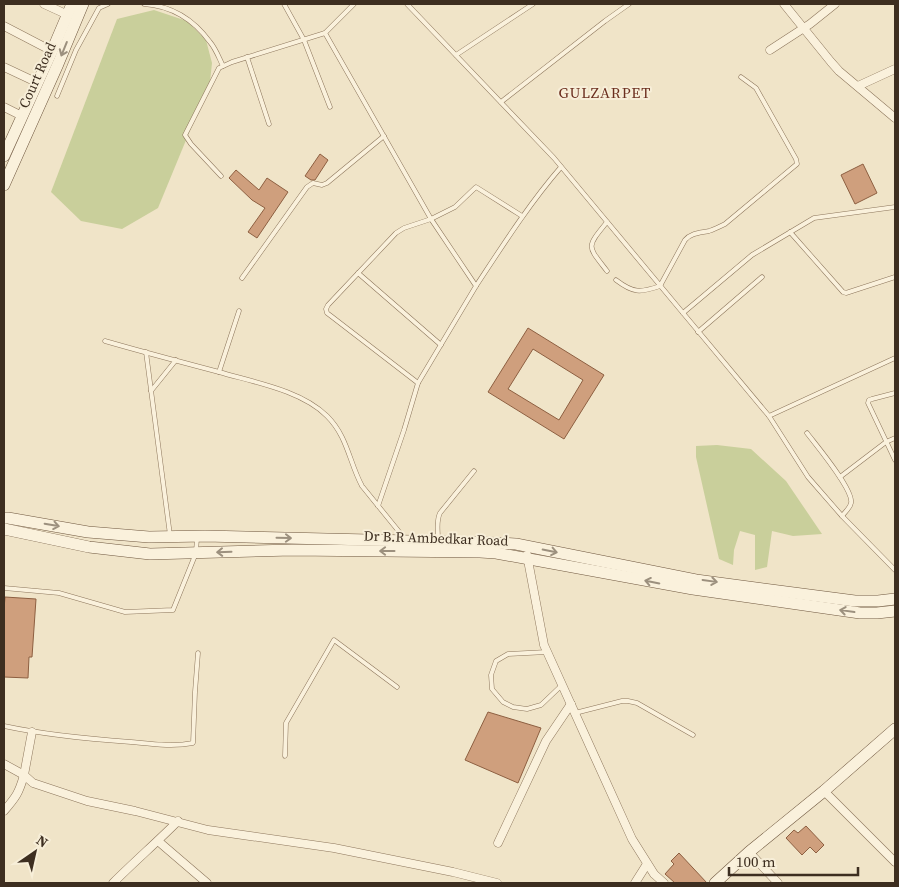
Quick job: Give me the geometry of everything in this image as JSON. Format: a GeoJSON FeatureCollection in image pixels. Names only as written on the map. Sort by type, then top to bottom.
{"type":"FeatureCollection","features":[{"type":"Feature","properties":{"kind":"street"},"geometry":{"type":"LineString","coordinates":[[44,4],[68,15]]}},
{"type":"Feature","properties":{"kind":"street","name":"Court Road"},"geometry":{"type":"LineString","coordinates":[[5,149],[38,83],[72,4]]}},
{"type":"Feature","properties":{"kind":"street","name":"Court Road"},"geometry":{"type":"LineString","coordinates":[[4,185],[83,4]]}},
{"type":"Feature","properties":{"kind":"street"},"geometry":{"type":"LineString","coordinates":[[784,4],[831,62],[895,118]]}},
{"type":"Feature","properties":{"kind":"street"},"geometry":{"type":"LineString","coordinates":[[770,50],[804,28],[835,4]]}},
{"type":"Feature","properties":{"kind":"street"},"geometry":{"type":"LineString","coordinates":[[4,26],[52,51]]}},
{"type":"Feature","properties":{"kind":"street"},"geometry":{"type":"LineString","coordinates":[[4,67],[38,83]]}},
{"type":"Feature","properties":{"kind":"street"},"geometry":{"type":"LineString","coordinates":[[858,86],[895,69]]}},
{"type":"Feature","properties":{"kind":"street"},"geometry":{"type":"LineString","coordinates":[[4,107],[22,116]]}},
{"type":"Feature","properties":{"kind":"street"},"geometry":{"type":"LineString","coordinates":[[4,509],[8,518]]}},
{"type":"Feature","properties":{"kind":"street","name":"Dr B.R Ambedkar Road"},"geometry":{"type":"LineString","coordinates":[[8,518],[88,532],[136,536],[197,536],[407,546],[504,554],[860,613],[895,611]]}},
{"type":"Feature","properties":{"kind":"street","name":"Dr B.R Ambedkar Road"},"geometry":{"type":"LineString","coordinates":[[6,532],[89,547],[150,554],[407,546],[439,541],[495,543],[525,546],[675,581],[696,580],[855,601],[895,599]]}},
{"type":"Feature","properties":{"kind":"street"},"geometry":{"type":"LineString","coordinates":[[525,546],[547,652],[632,839],[654,874],[664,883]]}},
{"type":"Feature","properties":{"kind":"street"},"geometry":{"type":"LineString","coordinates":[[872,601],[874,613]]}},
{"type":"Feature","properties":{"kind":"street"},"geometry":{"type":"LineString","coordinates":[[498,843],[546,741],[571,704]]}},
{"type":"Feature","properties":{"kind":"street"},"geometry":{"type":"LineString","coordinates":[[715,883],[895,729]]}},
{"type":"Feature","properties":{"kind":"street"},"geometry":{"type":"LineString","coordinates":[[4,811],[19,791],[32,732]]}},
{"type":"Feature","properties":{"kind":"street"},"geometry":{"type":"LineString","coordinates":[[4,764],[33,782],[87,801],[178,821],[208,830],[334,848],[445,870],[476,881],[497,883]]}},
{"type":"Feature","properties":{"kind":"street"},"geometry":{"type":"LineString","coordinates":[[824,791],[895,862]]}},
{"type":"Feature","properties":{"kind":"street"},"geometry":{"type":"LineString","coordinates":[[113,883],[178,821]]}},
{"type":"Feature","properties":{"kind":"street"},"geometry":{"type":"LineString","coordinates":[[158,841],[207,883]]}},
{"type":"Feature","properties":{"kind":"street"},"geometry":{"type":"LineString","coordinates":[[749,852],[778,883]]}},
{"type":"Feature","properties":{"kind":"street"},"geometry":{"type":"LineString","coordinates":[[634,883],[648,864]]}},
{"type":"Feature","properties":{"kind":"lane"},"geometry":{"type":"LineString","coordinates":[[57,96],[76,50],[99,8],[108,4]]}},
{"type":"Feature","properties":{"kind":"lane"},"geometry":{"type":"LineString","coordinates":[[144,4],[152,4],[174,11],[193,22],[211,43],[223,66]]}},
{"type":"Feature","properties":{"kind":"lane"},"geometry":{"type":"LineString","coordinates":[[284,4],[304,40],[330,107]]}},
{"type":"Feature","properties":{"kind":"lane"},"geometry":{"type":"LineString","coordinates":[[221,176],[185,135],[220,68],[232,62],[325,33],[354,4]]}},
{"type":"Feature","properties":{"kind":"lane"},"geometry":{"type":"LineString","coordinates":[[407,4],[561,167],[769,416],[808,477],[842,516],[895,570]]}},
{"type":"Feature","properties":{"kind":"lane"},"geometry":{"type":"LineString","coordinates":[[456,56],[533,4]]}},
{"type":"Feature","properties":{"kind":"lane"},"geometry":{"type":"LineString","coordinates":[[500,102],[629,4]]}},
{"type":"Feature","properties":{"kind":"lane"},"geometry":{"type":"LineString","coordinates":[[325,33],[431,219],[476,286]]}},
{"type":"Feature","properties":{"kind":"lane"},"geometry":{"type":"LineString","coordinates":[[247,57],[269,124]]}},
{"type":"Feature","properties":{"kind":"lane"},"geometry":{"type":"LineString","coordinates":[[616,280],[633,290],[647,290],[660,286],[688,237],[692,234],[713,230],[725,224],[797,164],[756,88],[740,77]]}},
{"type":"Feature","properties":{"kind":"lane"},"geometry":{"type":"LineString","coordinates":[[242,278],[307,187],[312,183],[325,185],[384,136]]}},
{"type":"Feature","properties":{"kind":"lane"},"geometry":{"type":"LineString","coordinates":[[378,506],[418,384],[476,286],[522,216],[543,187],[561,167]]}},
{"type":"Feature","properties":{"kind":"lane"},"geometry":{"type":"LineString","coordinates":[[418,384],[327,313],[328,305],[396,233],[455,207],[476,187],[522,216]]}},
{"type":"Feature","properties":{"kind":"lane"},"geometry":{"type":"LineString","coordinates":[[683,313],[752,255],[814,218],[895,207]]}},
{"type":"Feature","properties":{"kind":"lane"},"geometry":{"type":"LineString","coordinates":[[607,222],[593,239],[591,247],[592,252],[607,271]]}},
{"type":"Feature","properties":{"kind":"lane"},"geometry":{"type":"LineString","coordinates":[[790,232],[845,293],[895,277]]}},
{"type":"Feature","properties":{"kind":"lane"},"geometry":{"type":"LineString","coordinates":[[358,273],[441,345]]}},
{"type":"Feature","properties":{"kind":"lane"},"geometry":{"type":"LineString","coordinates":[[698,332],[762,276]]}},
{"type":"Feature","properties":{"kind":"lane"},"geometry":{"type":"LineString","coordinates":[[219,372],[239,311]]}},
{"type":"Feature","properties":{"kind":"lane"},"geometry":{"type":"LineString","coordinates":[[105,341],[268,386],[295,395],[317,407],[336,426],[345,441],[362,486],[407,546]]}},
{"type":"Feature","properties":{"kind":"lane"},"geometry":{"type":"LineString","coordinates":[[146,352],[171,537]]}},
{"type":"Feature","properties":{"kind":"lane"},"geometry":{"type":"LineString","coordinates":[[769,416],[895,358]]}},
{"type":"Feature","properties":{"kind":"lane"},"geometry":{"type":"LineString","coordinates":[[151,391],[176,360]]}},
{"type":"Feature","properties":{"kind":"lane"},"geometry":{"type":"LineString","coordinates":[[895,392],[869,400],[868,403],[895,460]]}},
{"type":"Feature","properties":{"kind":"lane"},"geometry":{"type":"LineString","coordinates":[[807,433],[840,477],[852,497],[851,505],[842,516]]}},
{"type":"Feature","properties":{"kind":"lane"},"geometry":{"type":"LineString","coordinates":[[840,477],[886,442],[895,438]]}},
{"type":"Feature","properties":{"kind":"lane"},"geometry":{"type":"LineString","coordinates":[[439,541],[438,517],[474,471]]}},
{"type":"Feature","properties":{"kind":"lane"},"geometry":{"type":"LineString","coordinates":[[4,588],[59,593],[125,612],[173,610],[196,553],[197,536]]}},
{"type":"Feature","properties":{"kind":"lane"},"geometry":{"type":"LineString","coordinates":[[285,756],[286,723],[334,640],[397,688]]}},
{"type":"Feature","properties":{"kind":"lane"},"geometry":{"type":"LineString","coordinates":[[547,652],[508,654],[496,661],[492,675],[492,689],[502,702],[513,707],[527,709],[541,705],[562,685]]}},
{"type":"Feature","properties":{"kind":"lane"},"geometry":{"type":"LineString","coordinates":[[4,726],[32,732],[115,741],[180,746],[193,743],[198,653]]}},
{"type":"Feature","properties":{"kind":"lane"},"geometry":{"type":"LineString","coordinates":[[575,714],[628,701],[637,703],[693,735]]}},
{"type":"Feature","properties":{"kind":"green space"},"geometry":{"type":"Polygon","coordinates":[[[154,10],[187,21],[206,40],[212,63],[210,82],[158,208],[122,229],[81,221],[51,192],[117,19],[154,10]]]}},
{"type":"Feature","properties":{"kind":"green space"},"geometry":{"type":"Polygon","coordinates":[[[717,445],[751,449],[786,481],[822,534],[793,536],[772,531],[767,567],[755,570],[755,535],[740,531],[734,550],[733,565],[719,559],[696,457],[696,446],[717,445]]]}},
{"type":"Feature","properties":{"kind":"building"},"geometry":{"type":"Polygon","coordinates":[[[320,154],[328,160],[315,180],[311,180],[305,176],[320,154]]]}},
{"type":"Feature","properties":{"kind":"building"},"geometry":{"type":"Polygon","coordinates":[[[863,164],[877,193],[855,204],[841,175],[863,164]]]}},
{"type":"Feature","properties":{"kind":"building"},"geometry":{"type":"Polygon","coordinates":[[[236,170],[259,190],[267,178],[288,192],[257,238],[248,232],[265,208],[252,200],[229,178],[236,170]]]}},
{"type":"Feature","properties":{"kind":"building"},"geometry":{"type":"Polygon","coordinates":[[[528,328],[604,375],[564,439],[488,392],[528,328]],[[533,349],[508,389],[559,420],[583,380],[533,349]]]}},
{"type":"Feature","properties":{"kind":"building"},"geometry":{"type":"Polygon","coordinates":[[[5,597],[36,599],[32,657],[29,657],[28,678],[4,677],[5,597]]]}},
{"type":"Feature","properties":{"kind":"building"},"geometry":{"type":"Polygon","coordinates":[[[488,712],[541,728],[518,783],[465,760],[488,712]]]}},
{"type":"Feature","properties":{"kind":"building"},"geometry":{"type":"Polygon","coordinates":[[[806,826],[824,845],[816,853],[810,847],[802,855],[786,838],[794,830],[798,833],[806,826]]]}},
{"type":"Feature","properties":{"kind":"building"},"geometry":{"type":"Polygon","coordinates":[[[679,853],[707,883],[675,883],[665,874],[674,864],[671,861],[679,853]]]}},
{"type":"Feature","properties":{"kind":"district","name":"GULZARPET"},"geometry":{"type":"Point","coordinates":[605,92]}}]}
